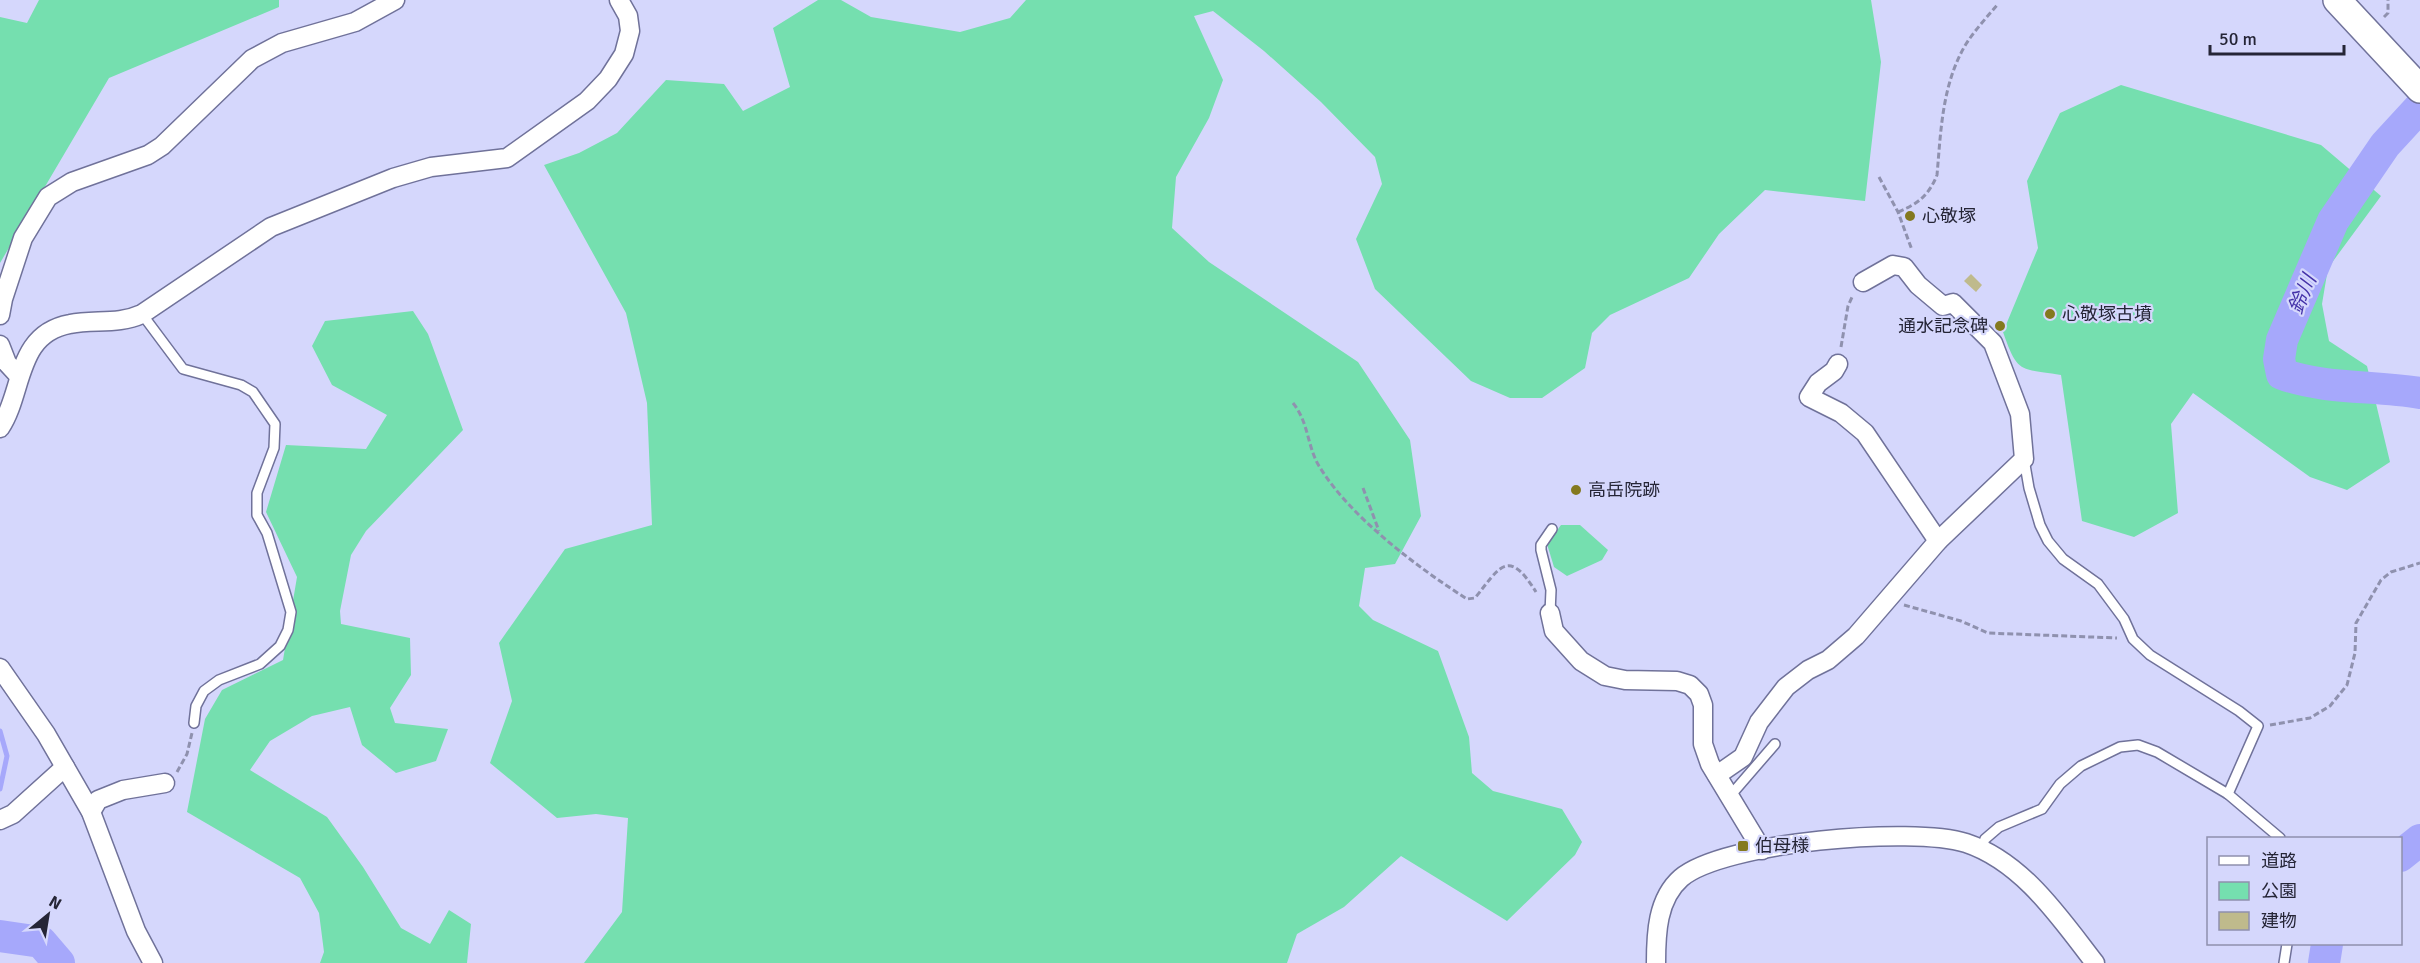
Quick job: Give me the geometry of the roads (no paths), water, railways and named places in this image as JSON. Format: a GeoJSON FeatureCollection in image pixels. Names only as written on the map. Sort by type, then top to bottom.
{"type":"FeatureCollection","features":[{"type":"Feature","properties":{"kind":"main road"},"geometry":{"type":"LineString","coordinates":[[2337,0],[2413,81]]}},
{"type":"Feature","properties":{"kind":"street"},"geometry":{"type":"LineString","coordinates":[[0,315],[23,238],[48,197],[72,182],[148,155],[162,146],[252,59],[282,44],[355,22],[394,0]]}},
{"type":"Feature","properties":{"kind":"street"},"geometry":{"type":"LineString","coordinates":[[0,428],[8,416],[18,375],[34,346],[57,327],[73,323],[130,320],[271,227],[393,178],[430,167],[507,158],[587,101],[608,79],[624,54],[630,31],[628,16],[619,0]]}},
{"type":"Feature","properties":{"kind":"street"},"geometry":{"type":"LineString","coordinates":[[1717,776],[1743,757],[1759,722],[1786,687],[1808,670],[1828,660],[1856,636],[1938,541],[2024,459],[2020,414],[1993,343],[1953,303],[1943,306],[1918,285],[1904,267],[1893,265],[1863,282]]}},
{"type":"Feature","properties":{"kind":"street"},"geometry":{"type":"LineString","coordinates":[[0,345],[7,363],[18,375]]}},
{"type":"Feature","properties":{"kind":"street"},"geometry":{"type":"LineString","coordinates":[[1838,364],[1834,371],[1818,383],[1809,397],[1841,413],[1865,433],[1938,541]]}},
{"type":"Feature","properties":{"kind":"street"},"geometry":{"type":"LineString","coordinates":[[1550,613],[1554,631],[1581,661],[1605,676],[1625,680],[1677,681],[1690,685],[1699,694],[1703,705],[1703,744],[1710,764],[1762,850]]}},
{"type":"Feature","properties":{"kind":"street"},"geometry":{"type":"LineString","coordinates":[[0,668],[46,734],[91,812],[136,931],[153,963]]}},
{"type":"Feature","properties":{"kind":"street"},"geometry":{"type":"LineString","coordinates":[[0,820],[13,814],[65,766]]}},
{"type":"Feature","properties":{"kind":"street"},"geometry":{"type":"LineString","coordinates":[[91,812],[98,800],[123,790],[165,783]]}},
{"type":"Feature","properties":{"kind":"street"},"geometry":{"type":"LineString","coordinates":[[1656,963],[1656,931],[1664,902],[1679,880],[1696,867],[1762,850],[1820,840],[1901,834],[1965,843],[1980,849],[2027,881],[2047,902],[2095,963]]}},
{"type":"Feature","properties":{"kind":"lane"},"geometry":{"type":"LineString","coordinates":[[142,314],[183,369],[241,385],[253,392],[275,424],[274,448],[257,493],[257,515],[267,533],[291,612],[288,630],[280,646],[260,664],[219,680],[204,691],[196,706],[194,723]]}},
{"type":"Feature","properties":{"kind":"lane"},"geometry":{"type":"LineString","coordinates":[[2024,459],[2029,488],[2040,525],[2048,541],[2062,559],[2098,584],[2124,619],[2133,639],[2150,655],[2239,711],[2258,726],[2228,794]]}},
{"type":"Feature","properties":{"kind":"lane"},"geometry":{"type":"LineString","coordinates":[[1550,613],[1551,590],[1541,545],[1552,529]]}},
{"type":"Feature","properties":{"kind":"lane"},"geometry":{"type":"LineString","coordinates":[[1730,796],[1775,744]]}},
{"type":"Feature","properties":{"kind":"lane"},"geometry":{"type":"LineString","coordinates":[[1980,849],[1985,839],[1999,827],[2042,809],[2060,784],[2081,766],[2120,747],[2138,745],[2157,752],[2228,794],[2279,837]]}},
{"type":"Feature","properties":{"kind":"lane"},"geometry":{"type":"LineString","coordinates":[[2284,963],[2288,945]]}},
{"type":"Feature","properties":{"kind":"waterway","name":"鈴川"},"geometry":{"type":"LineString","coordinates":[[2420,107],[2385,145],[2333,221],[2282,340],[2279,359],[2282,374],[2299,379],[2333,385],[2420,393]]}},
{"type":"Feature","properties":{"kind":"waterway"},"geometry":{"type":"LineString","coordinates":[[0,731],[7,756],[0,789]]}},
{"type":"Feature","properties":{"kind":"waterway","name":"鈴川"},"geometry":{"type":"LineString","coordinates":[[2402,854],[2420,840]]}},
{"type":"Feature","properties":{"kind":"waterway"},"geometry":{"type":"LineString","coordinates":[[0,936],[41,942],[59,963]]}},
{"type":"Feature","properties":{"kind":"waterway","name":"鈴川"},"geometry":{"type":"LineString","coordinates":[[2324,963],[2327,945]]}},
{"type":"Feature","properties":{"kind":"place","name":"心敬塚"},"geometry":{"type":"Point","coordinates":[1910,216]}},
{"type":"Feature","properties":{"kind":"place","name":"心敬塚古墳"},"geometry":{"type":"Point","coordinates":[2050,314]}},
{"type":"Feature","properties":{"kind":"place","name":"通水記念碑"},"geometry":{"type":"Point","coordinates":[2000,326]}},
{"type":"Feature","properties":{"kind":"place","name":"高岳院跡"},"geometry":{"type":"Point","coordinates":[1576,490]}},
{"type":"Feature","properties":{"kind":"place","name":"伯母様"},"geometry":{"type":"Point","coordinates":[1743,846]}}]}
